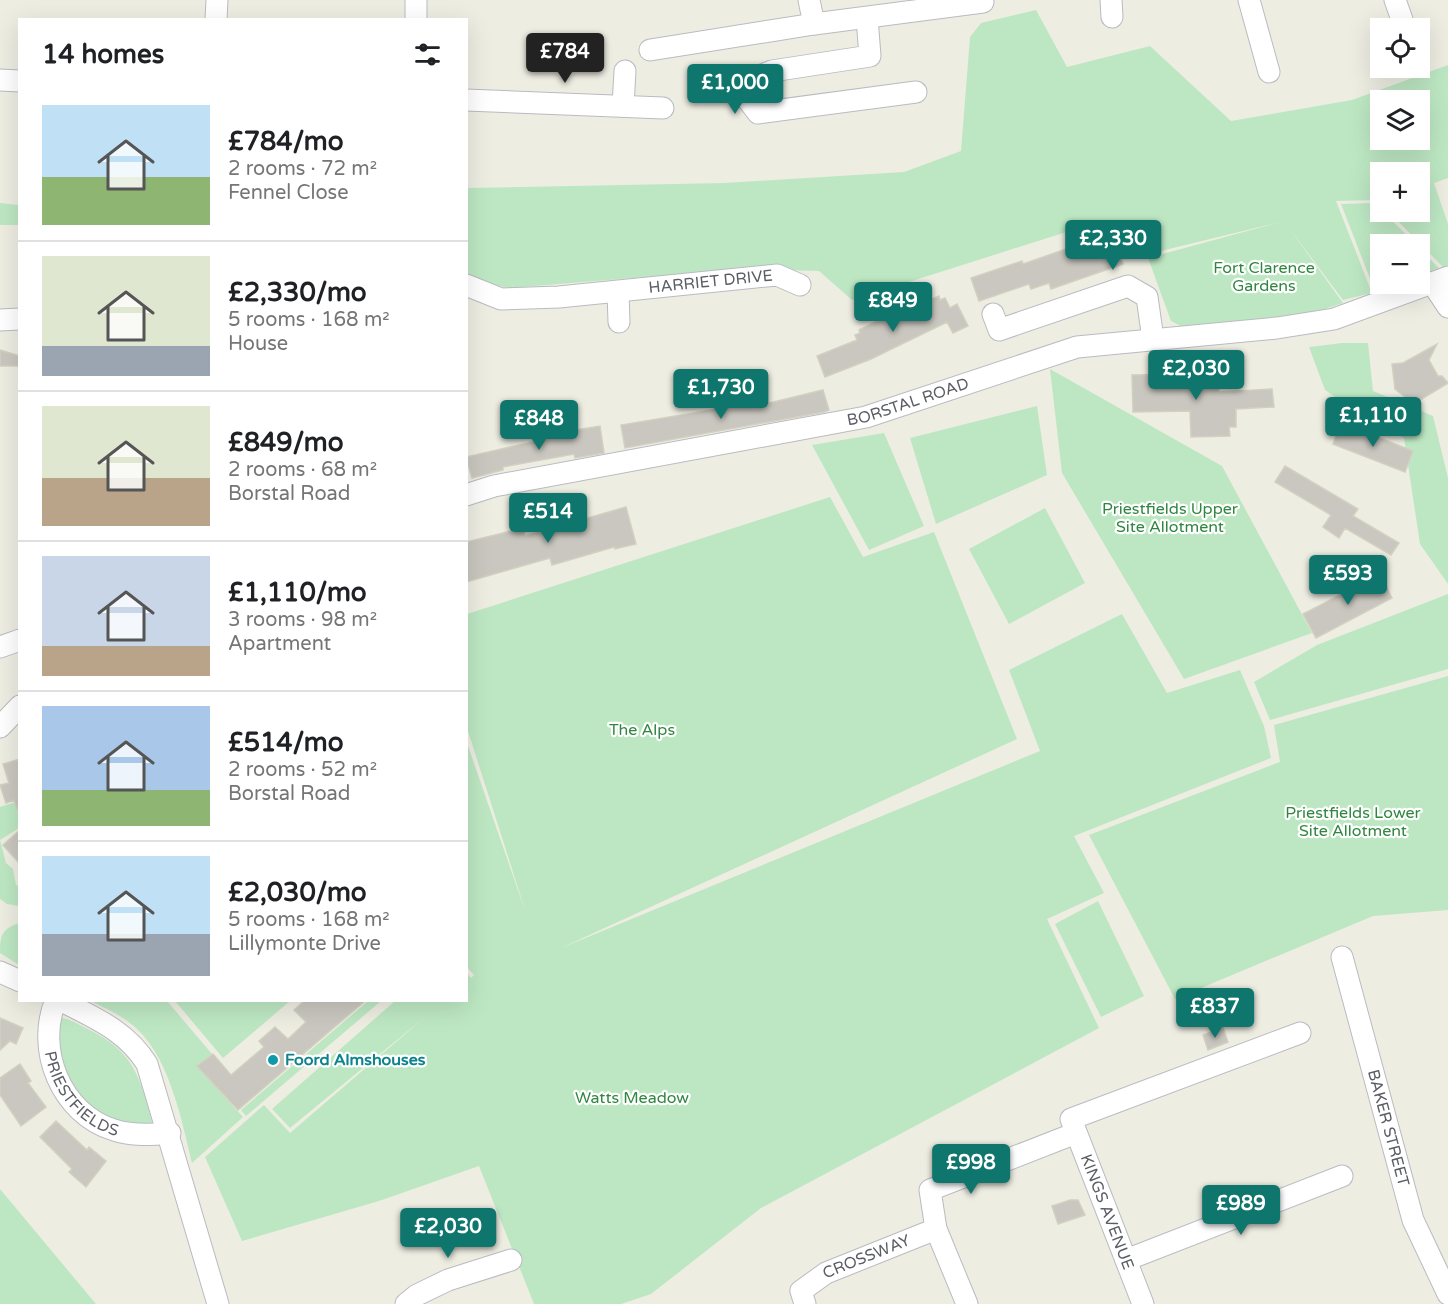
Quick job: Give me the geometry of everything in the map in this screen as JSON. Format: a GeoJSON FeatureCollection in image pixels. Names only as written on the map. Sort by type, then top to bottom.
{"type":"FeatureCollection","features":[{"type":"Feature","properties":{"kind":"street"},"geometry":{"type":"LineString","coordinates":[[216,18],[217,0]]}},
{"type":"Feature","properties":{"kind":"street"},"geometry":{"type":"LineString","coordinates":[[416,0],[416,18]]}},
{"type":"Feature","properties":{"kind":"street"},"geometry":{"type":"LineString","coordinates":[[809,0],[814,24]]}},
{"type":"Feature","properties":{"kind":"street"},"geometry":{"type":"LineString","coordinates":[[1250,0],[1269,72]]}},
{"type":"Feature","properties":{"kind":"street"},"geometry":{"type":"LineString","coordinates":[[1395,0],[1401,18]]}},
{"type":"Feature","properties":{"kind":"street"},"geometry":{"type":"LineString","coordinates":[[650,50],[814,24],[983,3]]}},
{"type":"Feature","properties":{"kind":"street"},"geometry":{"type":"LineString","coordinates":[[867,18],[870,56],[772,71],[750,80],[745,96],[758,113],[916,92]]}},
{"type":"Feature","properties":{"kind":"street"},"geometry":{"type":"LineString","coordinates":[[623,106],[625,71]]}},
{"type":"Feature","properties":{"kind":"street"},"geometry":{"type":"LineString","coordinates":[[0,80],[18,81]]}},
{"type":"Feature","properties":{"kind":"street"},"geometry":{"type":"LineString","coordinates":[[468,100],[663,108]]}},
{"type":"Feature","properties":{"kind":"street","name":"HARRIET DRIVE"},"geometry":{"type":"LineString","coordinates":[[468,286],[501,299],[618,292],[777,275],[800,285]]}},
{"type":"Feature","properties":{"kind":"street"},"geometry":{"type":"LineString","coordinates":[[1440,280],[1448,307]]}},
{"type":"Feature","properties":{"kind":"street","name":"BORSTAL ROAD"},"geometry":{"type":"LineString","coordinates":[[468,494],[494,486],[866,417],[1077,347],[1277,328],[1347,314],[1440,280]]}},
{"type":"Feature","properties":{"kind":"street"},"geometry":{"type":"LineString","coordinates":[[993,315],[999,330],[1128,286],[1147,297],[1153,339]]}},
{"type":"Feature","properties":{"kind":"street"},"geometry":{"type":"LineString","coordinates":[[618,292],[618,322]]}},
{"type":"Feature","properties":{"kind":"street"},"geometry":{"type":"LineString","coordinates":[[0,320],[18,319]]}},
{"type":"Feature","properties":{"kind":"street"},"geometry":{"type":"LineString","coordinates":[[0,647],[18,641]]}},
{"type":"Feature","properties":{"kind":"street"},"geometry":{"type":"LineString","coordinates":[[0,727],[18,708]]}},
{"type":"Feature","properties":{"kind":"street","name":"BAKER STREET"},"geometry":{"type":"LineString","coordinates":[[1342,957],[1413,1220],[1448,1294]]}},
{"type":"Feature","properties":{"kind":"street"},"geometry":{"type":"LineString","coordinates":[[0,972],[18,980]]}},
{"type":"Feature","properties":{"kind":"street","name":"PRIESTFIELDS"},"geometry":{"type":"LineString","coordinates":[[57,1002],[49,1021],[49,1051],[55,1073],[71,1099],[94,1120],[114,1130],[149,1135],[170,1133]]}},
{"type":"Feature","properties":{"kind":"street","name":"PRIESTFIELDS"},"geometry":{"type":"LineString","coordinates":[[62,1002],[117,1030],[136,1048],[147,1064],[170,1133],[218,1304]]}},
{"type":"Feature","properties":{"kind":"street"},"geometry":{"type":"LineString","coordinates":[[967,1304],[936,1229],[930,1190],[1074,1126],[1300,1033]]}},
{"type":"Feature","properties":{"kind":"street","name":"KINGS AVENUE"},"geometry":{"type":"LineString","coordinates":[[1074,1126],[1143,1304]]}},
{"type":"Feature","properties":{"kind":"street"},"geometry":{"type":"LineString","coordinates":[[1126,1260],[1342,1176]]}},
{"type":"Feature","properties":{"kind":"street","name":"CROSSWAY"},"geometry":{"type":"LineString","coordinates":[[803,1298],[826,1273],[936,1229]]}},
{"type":"Feature","properties":{"kind":"street"},"geometry":{"type":"LineString","coordinates":[[406,1304],[417,1295],[448,1280],[511,1260]]}},
{"type":"Feature","properties":{"kind":"green space","name":"Fort Clarence Gardens"},"geometry":{"type":"Polygon","coordinates":[[[1036,10],[1067,67],[1150,46],[1231,121],[1352,100],[1370,93],[1370,150],[1430,150],[1430,90],[1379,90],[1412,78],[1430,78],[1430,72],[1448,65],[1448,178],[1434,183],[1448,224],[1448,265],[1443,267],[1430,254],[1430,234],[1411,234],[1399,222],[1430,222],[1430,162],[1370,162],[1370,200],[1336,201],[1370,288],[1370,293],[1343,300],[1289,228],[1343,303],[1279,324],[1183,327],[1171,321],[1148,258],[1284,221],[1144,255],[1098,222],[852,300],[819,271],[746,269],[509,288],[468,279],[468,188],[725,183],[904,172],[961,151],[970,37],[981,23],[1036,10]]]}},
{"type":"Feature","properties":{"kind":"green space"},"geometry":{"type":"Polygon","coordinates":[[[0,203],[18,205],[18,225],[0,225],[0,203]]]}},
{"type":"Feature","properties":{"kind":"green space"},"geometry":{"type":"Polygon","coordinates":[[[1370,203],[1370,222],[1393,222],[1406,234],[1370,234],[1370,279],[1341,204],[1370,203]]]}},
{"type":"Feature","properties":{"kind":"green space"},"geometry":{"type":"Polygon","coordinates":[[[1430,259],[1439,268],[1430,271],[1430,259]]]}},
{"type":"Feature","properties":{"kind":"green space"},"geometry":{"type":"Polygon","coordinates":[[[1368,343],[1373,391],[1433,416],[1448,478],[1448,584],[1420,544],[1404,438],[1354,410],[1325,390],[1309,347],[1368,343]]]}},
{"type":"Feature","properties":{"kind":"green space","name":"Priestfields Upper Site Allotment"},"geometry":{"type":"Polygon","coordinates":[[[1050,369],[1222,466],[1312,633],[1184,679],[1062,473],[1050,369]]]}},
{"type":"Feature","properties":{"kind":"green space"},"geometry":{"type":"Polygon","coordinates":[[[1037,406],[1047,475],[936,524],[910,438],[1037,406]]]}},
{"type":"Feature","properties":{"kind":"green space"},"geometry":{"type":"Polygon","coordinates":[[[884,433],[924,526],[869,550],[812,445],[884,433]]]}},
{"type":"Feature","properties":{"kind":"green space","name":"Watts Meadow"},"geometry":{"type":"Polygon","coordinates":[[[830,497],[863,557],[934,532],[1017,739],[561,948],[1040,751],[1009,670],[1122,614],[1167,693],[1240,670],[1264,726],[1271,758],[1074,836],[1104,893],[1047,919],[1099,1028],[761,1208],[651,1294],[621,1304],[534,1304],[479,1166],[379,1201],[242,1241],[205,1157],[264,1105],[290,1133],[425,1017],[290,1128],[272,1109],[394,1002],[468,1002],[468,974],[471,978],[474,975],[468,968],[468,746],[526,913],[468,731],[468,614],[830,497]]]}},
{"type":"Feature","properties":{"kind":"green space"},"geometry":{"type":"Polygon","coordinates":[[[1045,508],[1085,583],[1009,624],[969,549],[1045,508]]]}},
{"type":"Feature","properties":{"kind":"green space"},"geometry":{"type":"Polygon","coordinates":[[[1448,594],[1448,669],[1270,720],[1254,682],[1317,645],[1448,594]]]}},
{"type":"Feature","properties":{"kind":"green space","name":"Priestfields Lower Site Allotment"},"geometry":{"type":"Polygon","coordinates":[[[1448,676],[1448,910],[1373,916],[1175,999],[1089,835],[1280,762],[1274,725],[1448,676]]]}},
{"type":"Feature","properties":{"kind":"green space"},"geometry":{"type":"Polygon","coordinates":[[[18,801],[18,829],[0,840],[0,807],[18,801]]]}},
{"type":"Feature","properties":{"kind":"green space"},"geometry":{"type":"Polygon","coordinates":[[[0,840],[6,863],[13,869],[18,886],[18,906],[7,904],[0,899],[0,840]]]}},
{"type":"Feature","properties":{"kind":"green space"},"geometry":{"type":"Polygon","coordinates":[[[1098,901],[1144,996],[1101,1017],[1055,924],[1098,901]]]}},
{"type":"Feature","properties":{"kind":"green space"},"geometry":{"type":"Polygon","coordinates":[[[18,924],[18,964],[0,953],[3,934],[18,924]]]}},
{"type":"Feature","properties":{"kind":"green space"},"geometry":{"type":"Polygon","coordinates":[[[93,1002],[168,1002],[212,1054],[197,1066],[243,1117],[192,1163],[173,1092],[159,1058],[138,1030],[116,1014],[93,1002]]]}},
{"type":"Feature","properties":{"kind":"green space"},"geometry":{"type":"Polygon","coordinates":[[[176,1002],[289,1002],[223,1058],[176,1002]]]}},
{"type":"Feature","properties":{"kind":"green space"},"geometry":{"type":"Polygon","coordinates":[[[367,1002],[380,1002],[246,1116],[241,1110],[367,1002]]]}},
{"type":"Feature","properties":{"kind":"green space"},"geometry":{"type":"Polygon","coordinates":[[[57,1018],[72,1021],[103,1037],[125,1056],[143,1091],[152,1122],[151,1129],[99,1117],[63,1080],[57,1018]]]}},
{"type":"Feature","properties":{"kind":"green space"},"geometry":{"type":"Polygon","coordinates":[[[0,1189],[96,1304],[0,1304],[0,1189]]]}},
{"type":"Feature","properties":{"kind":"building"},"geometry":{"type":"Polygon","coordinates":[[[1112,233],[1123,264],[1051,289],[1049,283],[1031,289],[1029,284],[979,301],[971,278],[1022,261],[1023,264],[1112,233]]]}},
{"type":"Feature","properties":{"kind":"building"},"geometry":{"type":"Polygon","coordinates":[[[930,295],[932,299],[939,296],[940,300],[945,298],[950,308],[957,304],[968,326],[953,333],[947,322],[871,359],[825,377],[817,356],[857,340],[855,335],[860,333],[859,330],[930,295]]]}},
{"type":"Feature","properties":{"kind":"building"},"geometry":{"type":"Polygon","coordinates":[[[1437,344],[1429,360],[1438,376],[1442,376],[1448,383],[1420,400],[1418,407],[1395,389],[1392,364],[1403,363],[1437,344]]]}},
{"type":"Feature","properties":{"kind":"building"},"geometry":{"type":"Polygon","coordinates":[[[0,350],[18,355],[18,366],[0,366],[0,350]]]}},
{"type":"Feature","properties":{"kind":"building"},"geometry":{"type":"Polygon","coordinates":[[[1193,374],[1193,382],[1218,381],[1219,392],[1272,389],[1274,407],[1236,409],[1236,427],[1229,427],[1230,436],[1191,437],[1190,411],[1133,412],[1132,375],[1193,374]]]}},
{"type":"Feature","properties":{"kind":"building"},"geometry":{"type":"Polygon","coordinates":[[[823,390],[829,410],[824,412],[625,448],[621,425],[752,403],[753,407],[823,390]]]}},
{"type":"Feature","properties":{"kind":"building"},"geometry":{"type":"Polygon","coordinates":[[[1341,423],[1413,451],[1405,472],[1333,444],[1341,423]]]}},
{"type":"Feature","properties":{"kind":"building"},"geometry":{"type":"Polygon","coordinates":[[[600,426],[604,453],[575,458],[574,454],[503,467],[503,470],[472,478],[468,457],[546,439],[546,437],[600,426]]]}},
{"type":"Feature","properties":{"kind":"building"},"geometry":{"type":"Polygon","coordinates":[[[1285,466],[1358,509],[1353,516],[1399,543],[1391,555],[1345,528],[1339,538],[1323,527],[1331,515],[1275,482],[1285,466]]]}},
{"type":"Feature","properties":{"kind":"building"},"geometry":{"type":"Polygon","coordinates":[[[626,507],[636,544],[615,549],[614,547],[552,565],[550,558],[468,581],[468,542],[523,528],[525,536],[626,507]]]}},
{"type":"Feature","properties":{"kind":"building"},"geometry":{"type":"Polygon","coordinates":[[[1380,574],[1392,598],[1316,638],[1303,614],[1380,574]]]}},
{"type":"Feature","properties":{"kind":"building"},"geometry":{"type":"Polygon","coordinates":[[[18,760],[17,809],[14,800],[6,803],[0,785],[9,783],[3,764],[18,760]]]}},
{"type":"Feature","properties":{"kind":"building"},"geometry":{"type":"Polygon","coordinates":[[[18,832],[18,862],[3,845],[18,832]]]}},
{"type":"Feature","properties":{"kind":"building","name":"Foord Almshouses"},"geometry":{"type":"Polygon","coordinates":[[[303,1002],[364,1002],[238,1110],[197,1066],[213,1054],[231,1075],[264,1047],[259,1041],[275,1027],[288,1039],[306,1022],[294,1010],[303,1002]]]}},
{"type":"Feature","properties":{"kind":"building"},"geometry":{"type":"Polygon","coordinates":[[[0,1018],[23,1028],[16,1044],[10,1041],[0,1050],[0,1018]]]}},
{"type":"Feature","properties":{"kind":"building"},"geometry":{"type":"Polygon","coordinates":[[[1223,1028],[1228,1042],[1208,1050],[1203,1035],[1223,1028]]]}},
{"type":"Feature","properties":{"kind":"building"},"geometry":{"type":"Polygon","coordinates":[[[20,1064],[31,1081],[28,1083],[46,1107],[21,1126],[0,1095],[0,1078],[20,1064]]]}},
{"type":"Feature","properties":{"kind":"building"},"geometry":{"type":"Polygon","coordinates":[[[56,1121],[87,1150],[89,1147],[106,1161],[86,1187],[69,1172],[72,1169],[40,1137],[56,1121]]]}},
{"type":"Feature","properties":{"kind":"building"},"geometry":{"type":"Polygon","coordinates":[[[1078,1200],[1085,1215],[1058,1224],[1052,1206],[1078,1200]]]}},
{"type":"Feature","properties":{"kind":"place","name":"Foord Almshouses"},"geometry":{"type":"Point","coordinates":[273,1060]}},
{"type":"Feature","properties":{"kind":"park label","name":"The Alps"},"geometry":{"type":"Point","coordinates":[642,730]}}]}
